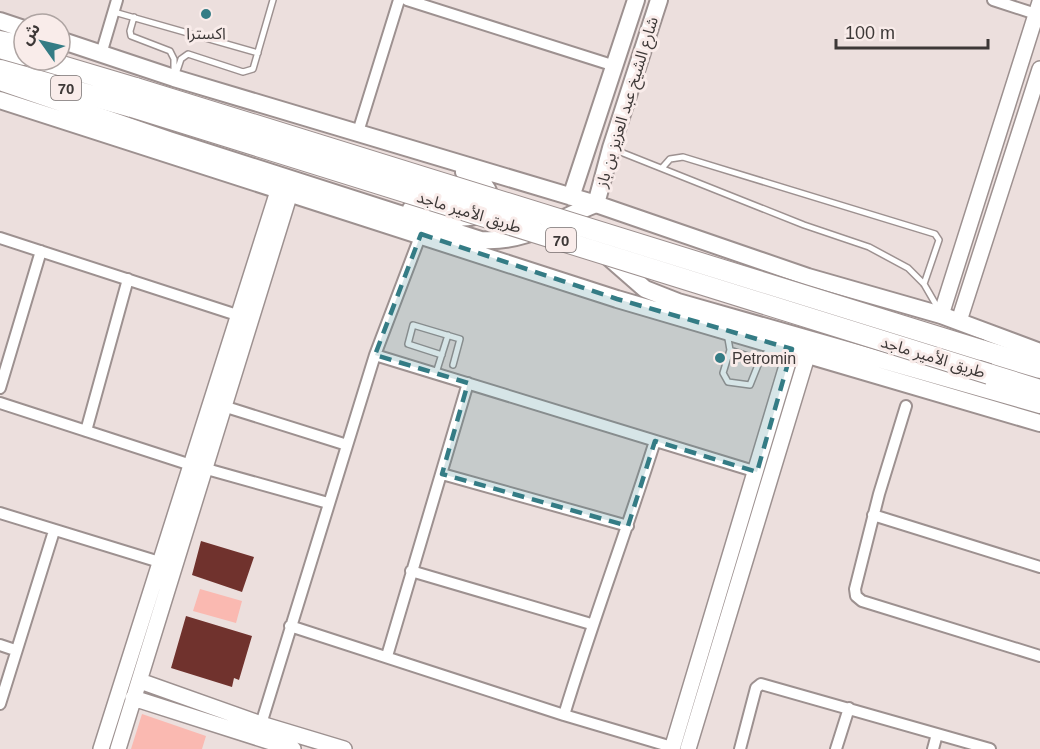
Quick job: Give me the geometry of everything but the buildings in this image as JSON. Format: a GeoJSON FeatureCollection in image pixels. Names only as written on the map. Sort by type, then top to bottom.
{"type":"FeatureCollection","features":[{"type":"Feature","properties":{"kind":"highway","name":"طريق الأمير ماجد"},"geometry":{"type":"LineString","coordinates":[[0,70],[134,97],[1040,368]]}},
{"type":"Feature","properties":{"kind":"highway","name":"طريق الأمير ماجد"},"geometry":{"type":"LineString","coordinates":[[72,72],[134,97],[1040,390]]}},
{"type":"Feature","properties":{"kind":"main road","name":"شارع الشيخ عبد العزيز بن باز"},"geometry":{"type":"LineString","coordinates":[[574,205],[636,0]]}},
{"type":"Feature","properties":{"kind":"main road","name":"شارع الشيخ عبد العزيز بن باز"},"geometry":{"type":"LineString","coordinates":[[596,204],[611,148],[659,0]]}},
{"type":"Feature","properties":{"kind":"main road"},"geometry":{"type":"LineString","coordinates":[[72,44],[174,78],[364,134],[574,205],[596,204],[808,277]]}},
{"type":"Feature","properties":{"kind":"main road"},"geometry":{"type":"LineString","coordinates":[[72,55],[174,78]]}},
{"type":"Feature","properties":{"kind":"main road"},"geometry":{"type":"LineString","coordinates":[[0,82],[169,140],[481,240],[501,241],[522,238],[574,205]]}},
{"type":"Feature","properties":{"kind":"main road"},"geometry":{"type":"LineString","coordinates":[[0,98],[71,112],[169,140]]}},
{"type":"Feature","properties":{"kind":"main road"},"geometry":{"type":"LineString","coordinates":[[0,98],[617,299],[726,329],[780,338],[924,372],[1040,405]]}},
{"type":"Feature","properties":{"kind":"main road"},"geometry":{"type":"LineString","coordinates":[[351,199],[471,219],[485,214],[491,205],[489,192],[483,181],[475,176],[364,134]]}},
{"type":"Feature","properties":{"kind":"main road"},"geometry":{"type":"LineString","coordinates":[[574,205],[610,270],[631,288],[653,302],[726,329]]}},
{"type":"Feature","properties":{"kind":"main road"},"geometry":{"type":"LineString","coordinates":[[592,241],[645,289],[780,338]]}},
{"type":"Feature","properties":{"kind":"main road"},"geometry":{"type":"LineString","coordinates":[[1040,352],[941,315],[808,277],[672,242],[657,244],[648,258],[655,277],[780,338],[800,351],[1040,423]]}},
{"type":"Feature","properties":{"kind":"main road"},"geometry":{"type":"LineString","coordinates":[[981,329],[1040,346]]}},
{"type":"Feature","properties":{"kind":"main road"},"geometry":{"type":"LineString","coordinates":[[924,372],[1040,415]]}},
{"type":"Feature","properties":{"kind":"street"},"geometry":{"type":"LineString","coordinates":[[101,54],[117,0]]}},
{"type":"Feature","properties":{"kind":"street"},"geometry":{"type":"LineString","coordinates":[[364,134],[399,0]]}},
{"type":"Feature","properties":{"kind":"street"},"geometry":{"type":"LineString","coordinates":[[407,0],[615,66]]}},
{"type":"Feature","properties":{"kind":"street"},"geometry":{"type":"LineString","coordinates":[[941,315],[1038,8],[993,0]]}},
{"type":"Feature","properties":{"kind":"street"},"geometry":{"type":"LineString","coordinates":[[959,321],[1040,69]]}},
{"type":"Feature","properties":{"kind":"street"},"geometry":{"type":"LineString","coordinates":[[102,749],[197,466],[237,315],[284,192]]}},
{"type":"Feature","properties":{"kind":"street"},"geometry":{"type":"LineString","coordinates":[[197,466],[223,406],[284,192]]}},
{"type":"Feature","properties":{"kind":"street"},"geometry":{"type":"LineString","coordinates":[[261,724],[327,503],[375,355],[421,234]]}},
{"type":"Feature","properties":{"kind":"street"},"geometry":{"type":"LineString","coordinates":[[0,238],[237,315]]}},
{"type":"Feature","properties":{"kind":"street"},"geometry":{"type":"LineString","coordinates":[[0,388],[41,251]]}},
{"type":"Feature","properties":{"kind":"street"},"geometry":{"type":"LineString","coordinates":[[86,431],[128,279]]}},
{"type":"Feature","properties":{"kind":"street"},"geometry":{"type":"LineString","coordinates":[[688,749],[757,472],[800,351]]}},
{"type":"Feature","properties":{"kind":"street"},"geometry":{"type":"LineString","coordinates":[[290,626],[672,748],[721,616],[800,351]]}},
{"type":"Feature","properties":{"kind":"street"},"geometry":{"type":"LineString","coordinates":[[375,355],[757,472]]}},
{"type":"Feature","properties":{"kind":"street"},"geometry":{"type":"LineString","coordinates":[[387,656],[468,383]]}},
{"type":"Feature","properties":{"kind":"street"},"geometry":{"type":"LineString","coordinates":[[0,403],[197,466],[327,503]]}},
{"type":"Feature","properties":{"kind":"street"},"geometry":{"type":"LineString","coordinates":[[223,406],[347,445]]}},
{"type":"Feature","properties":{"kind":"street"},"geometry":{"type":"LineString","coordinates":[[906,406],[873,516],[855,588],[856,596],[862,601],[1040,656]]}},
{"type":"Feature","properties":{"kind":"street"},"geometry":{"type":"LineString","coordinates":[[564,715],[591,624],[628,526],[655,441]]}},
{"type":"Feature","properties":{"kind":"street"},"geometry":{"type":"LineString","coordinates":[[442,474],[628,526]]}},
{"type":"Feature","properties":{"kind":"street"},"geometry":{"type":"LineString","coordinates":[[0,513],[166,564]]}},
{"type":"Feature","properties":{"kind":"street"},"geometry":{"type":"LineString","coordinates":[[873,516],[1040,567]]}},
{"type":"Feature","properties":{"kind":"street"},"geometry":{"type":"LineString","coordinates":[[0,704],[54,531]]}},
{"type":"Feature","properties":{"kind":"street"},"geometry":{"type":"LineString","coordinates":[[118,749],[140,681],[166,564]]}},
{"type":"Feature","properties":{"kind":"street"},"geometry":{"type":"LineString","coordinates":[[411,571],[591,624]]}},
{"type":"Feature","properties":{"kind":"street"},"geometry":{"type":"LineString","coordinates":[[0,645],[15,650]]}},
{"type":"Feature","properties":{"kind":"street"},"geometry":{"type":"LineString","coordinates":[[140,681],[261,724],[344,749]]}},
{"type":"Feature","properties":{"kind":"street"},"geometry":{"type":"LineString","coordinates":[[740,749],[756,688],[761,684],[990,749]]}},
{"type":"Feature","properties":{"kind":"street"},"geometry":{"type":"LineString","coordinates":[[133,698],[293,749]]}},
{"type":"Feature","properties":{"kind":"street"},"geometry":{"type":"LineString","coordinates":[[836,749],[849,708]]}},
{"type":"Feature","properties":{"kind":"street"},"geometry":{"type":"LineString","coordinates":[[933,749],[937,734]]}},
{"type":"Feature","properties":{"kind":"lane"},"geometry":{"type":"LineString","coordinates":[[174,78],[181,59],[188,54],[243,72],[253,69],[273,0]]}},
{"type":"Feature","properties":{"kind":"lane"},"geometry":{"type":"LineString","coordinates":[[114,12],[258,53]]}},
{"type":"Feature","properties":{"kind":"lane"},"geometry":{"type":"LineString","coordinates":[[134,18],[130,31],[131,36],[170,51],[174,59],[174,78]]}},
{"type":"Feature","properties":{"kind":"lane"},"geometry":{"type":"LineString","coordinates":[[611,148],[804,225],[869,247],[908,268],[924,284],[941,315]]}},
{"type":"Feature","properties":{"kind":"lane"},"geometry":{"type":"LineString","coordinates":[[662,168],[670,159],[683,157],[935,234],[939,240],[938,248],[924,284]]}},
{"type":"Feature","properties":{"kind":"lane"},"geometry":{"type":"LineString","coordinates":[[442,355],[408,344],[412,326],[460,339],[453,365]]}},
{"type":"Feature","properties":{"kind":"lane"},"geometry":{"type":"LineString","coordinates":[[726,329],[729,350],[723,373],[728,381],[750,385],[760,360],[780,338]]}},
{"type":"Feature","properties":{"kind":"lane"},"geometry":{"type":"LineString","coordinates":[[436,374],[448,335]]}},
{"type":"Feature","properties":{"kind":"lane"},"geometry":{"type":"LineString","coordinates":[[729,350],[760,360]]}},
{"type":"Feature","properties":{"kind":"highlighted area"},"geometry":{"type":"Polygon","coordinates":[[[421,234],[617,299],[792,349],[757,472],[655,441],[628,526],[442,474],[468,383],[375,355],[421,234]]]}},
{"type":"Feature","properties":{"kind":"shaded area"},"geometry":{"type":"Polygon","coordinates":[[[200,589],[242,601],[236,623],[193,611],[200,589]]]}},
{"type":"Feature","properties":{"kind":"shaded area"},"geometry":{"type":"Polygon","coordinates":[[[142,714],[206,736],[202,749],[131,749],[142,714]]]}},
{"type":"Feature","properties":{"kind":"place","name":"اكسترا"},"geometry":{"type":"Point","coordinates":[206,14]}},
{"type":"Feature","properties":{"kind":"place","name":"Petromin"},"geometry":{"type":"Point","coordinates":[720,358]}}]}
